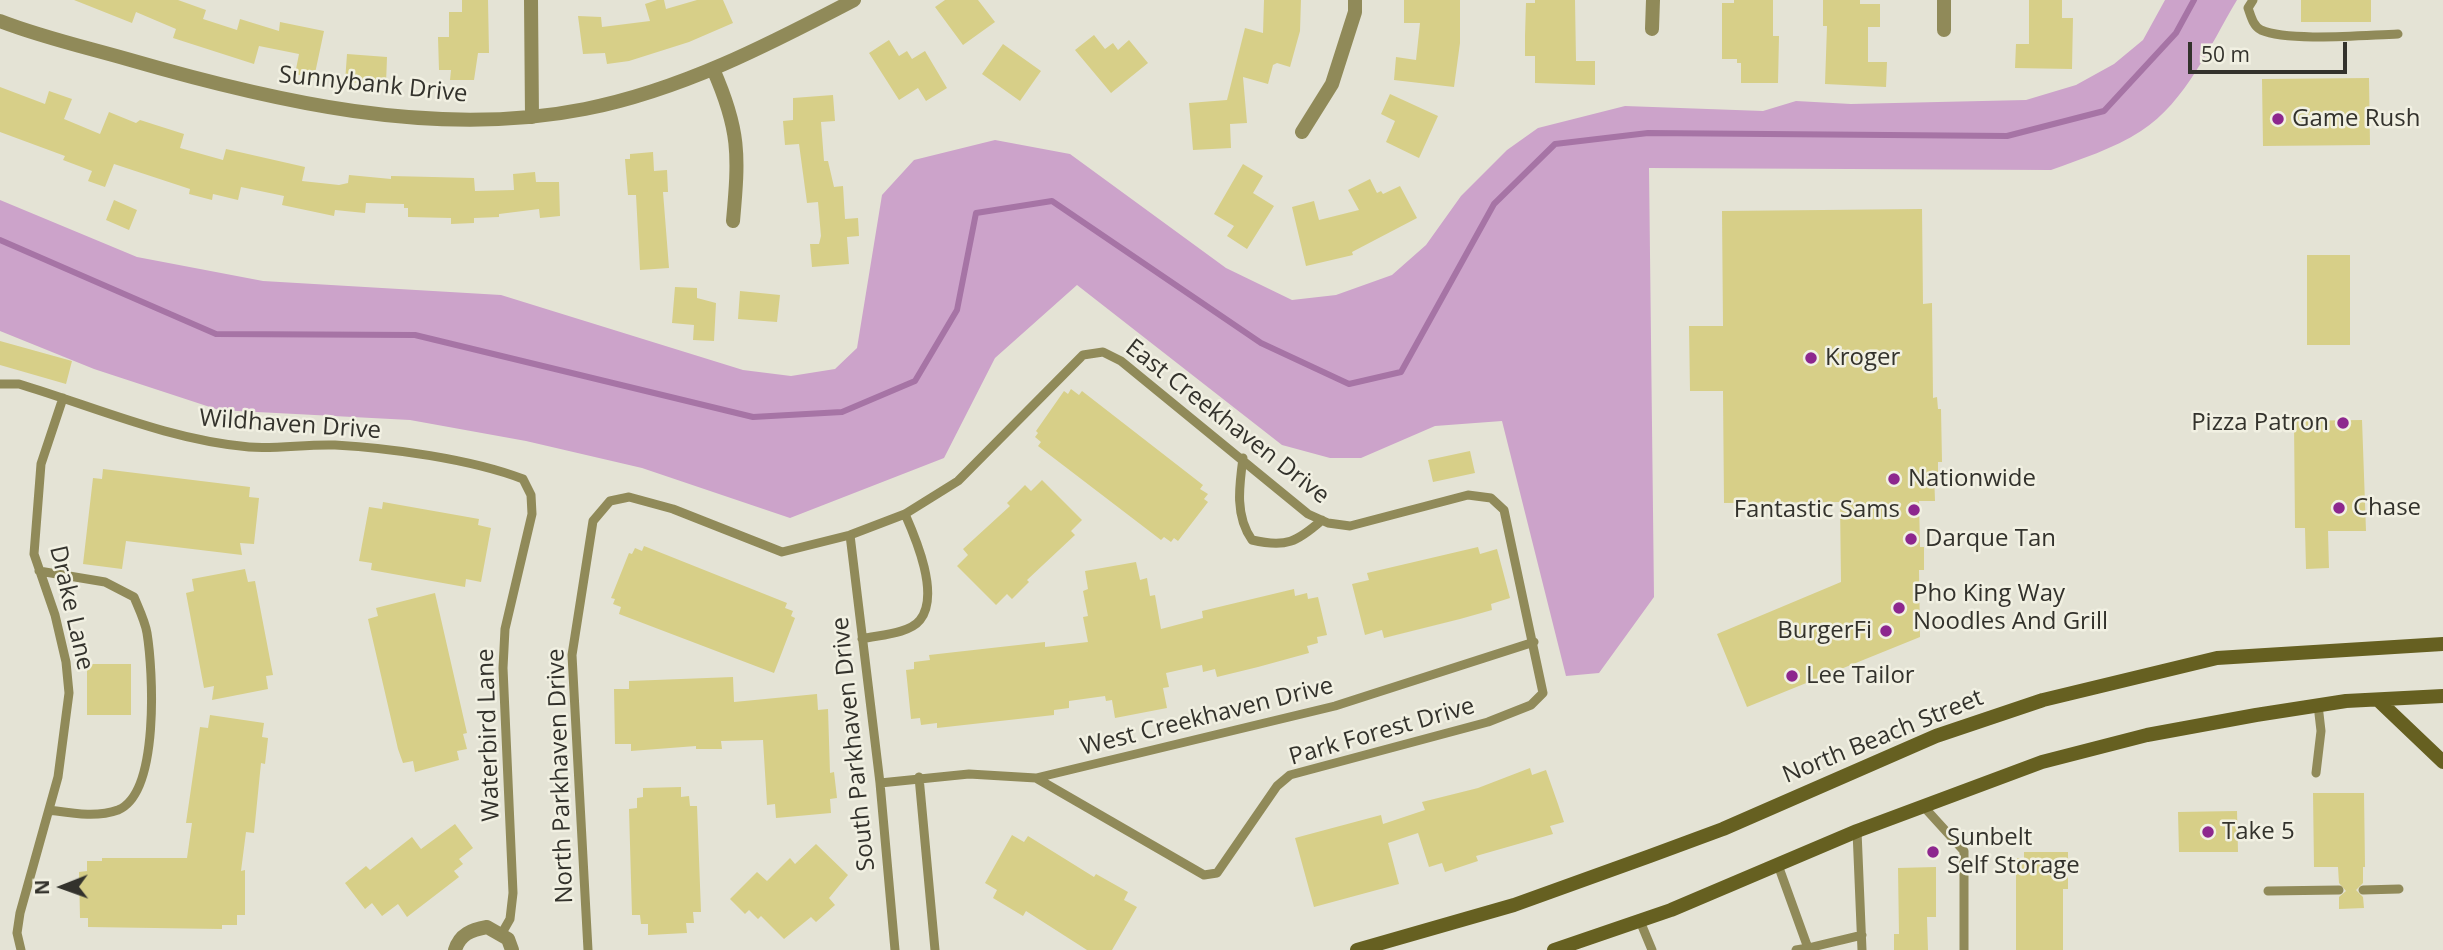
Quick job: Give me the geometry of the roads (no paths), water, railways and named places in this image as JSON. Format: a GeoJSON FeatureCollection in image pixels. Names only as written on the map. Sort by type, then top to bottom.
{"type":"FeatureCollection","features":[{"type":"Feature","properties":{"kind":"main road","name":"North Beach Street"},"geometry":{"type":"LineString","coordinates":[[1357,950],[1514,905],[1638,861],[1723,829],[1936,736],[2043,700],[2217,658],[2443,644]]}},
{"type":"Feature","properties":{"kind":"main road"},"geometry":{"type":"LineString","coordinates":[[1555,950],[1640,920],[1857,831],[2042,762],[2147,734],[2318,705],[2443,696]]}},
{"type":"Feature","properties":{"kind":"main road"},"geometry":{"type":"LineString","coordinates":[[2378,699],[2443,762]]}},
{"type":"Feature","properties":{"kind":"street"},"geometry":{"type":"LineString","coordinates":[[531,0],[532,117]]}},
{"type":"Feature","properties":{"kind":"street","name":"Sunnybank Drive"},"geometry":{"type":"LineString","coordinates":[[0,21],[229,88],[288,100],[435,119],[532,117],[585,109],[648,93],[774,43],[854,0]]}},
{"type":"Feature","properties":{"kind":"street"},"geometry":{"type":"LineString","coordinates":[[1302,132],[1332,84],[1355,12],[1355,0]]}},
{"type":"Feature","properties":{"kind":"street"},"geometry":{"type":"LineString","coordinates":[[1652,29],[1653,0]]}},
{"type":"Feature","properties":{"kind":"street"},"geometry":{"type":"LineString","coordinates":[[1944,0],[1944,30]]}},
{"type":"Feature","properties":{"kind":"street"},"geometry":{"type":"LineString","coordinates":[[713,69],[731,109],[739,158],[733,221]]}},
{"type":"Feature","properties":{"kind":"street"},"geometry":{"type":"LineString","coordinates":[[456,950],[458,942],[470,930],[487,927],[502,933],[512,950]]}},
{"type":"Feature","properties":{"kind":"lane"},"geometry":{"type":"LineString","coordinates":[[2253,0],[2248,8],[2252,21],[2259,30],[2281,35],[2398,34]]}},
{"type":"Feature","properties":{"kind":"lane","name":"East Creekhaven Drive"},"geometry":{"type":"LineString","coordinates":[[905,514],[958,481],[1083,355],[1103,352],[1121,361],[1308,514],[1322,520],[1350,526],[1468,495],[1491,498],[1504,510],[1534,642]]}},
{"type":"Feature","properties":{"kind":"lane","name":"Wildhaven Drive"},"geometry":{"type":"LineString","coordinates":[[0,384],[19,384],[176,436],[249,447],[332,445],[372,449],[498,470],[523,479],[531,495]]}},
{"type":"Feature","properties":{"kind":"lane","name":"Drake Lane"},"geometry":{"type":"LineString","coordinates":[[21,950],[18,933],[20,912],[58,777],[69,693],[64,650],[34,554],[41,464],[63,398]]}},
{"type":"Feature","properties":{"kind":"lane"},"geometry":{"type":"LineString","coordinates":[[1242,458],[1239,481],[1242,525],[1252,540],[1270,544],[1290,542],[1301,538],[1322,520]]}},
{"type":"Feature","properties":{"kind":"lane","name":"Waterbird Lane"},"geometry":{"type":"LineString","coordinates":[[502,933],[510,919],[513,893],[503,668],[505,629],[530,525],[531,495]]}},
{"type":"Feature","properties":{"kind":"lane","name":"North Parkhaven Drive"},"geometry":{"type":"LineString","coordinates":[[588,950],[572,655],[593,521],[610,501],[629,497],[673,509],[782,552],[850,535]]}},
{"type":"Feature","properties":{"kind":"lane"},"geometry":{"type":"LineString","coordinates":[[850,535],[905,514],[920,547],[926,583],[925,604],[920,620],[907,629],[862,639]]}},
{"type":"Feature","properties":{"kind":"lane","name":"South Parkhaven Drive"},"geometry":{"type":"LineString","coordinates":[[850,535],[880,783],[895,950]]}},
{"type":"Feature","properties":{"kind":"lane"},"geometry":{"type":"LineString","coordinates":[[39,571],[105,582],[134,597],[146,629],[151,665],[151,713],[146,756],[140,785],[133,797],[120,809],[96,814],[49,810]]}},
{"type":"Feature","properties":{"kind":"lane","name":"West Creekhaven Drive"},"geometry":{"type":"LineString","coordinates":[[880,783],[969,774],[1036,778],[1335,706],[1534,642]]}},
{"type":"Feature","properties":{"kind":"lane","name":"Park Forest Drive"},"geometry":{"type":"LineString","coordinates":[[1036,778],[1204,875],[1217,873],[1277,786],[1290,775],[1488,722],[1531,705],[1543,693],[1534,642]]}},
{"type":"Feature","properties":{"kind":"lane"},"geometry":{"type":"LineString","coordinates":[[2316,773],[2320,732],[2318,705]]}},
{"type":"Feature","properties":{"kind":"lane"},"geometry":{"type":"LineString","coordinates":[[919,777],[935,950]]}},
{"type":"Feature","properties":{"kind":"lane"},"geometry":{"type":"LineString","coordinates":[[1924,807],[1964,852],[1964,950]]}},
{"type":"Feature","properties":{"kind":"lane"},"geometry":{"type":"LineString","coordinates":[[1857,831],[1862,950]]}},
{"type":"Feature","properties":{"kind":"lane"},"geometry":{"type":"LineString","coordinates":[[1778,865],[1808,948]]}},
{"type":"Feature","properties":{"kind":"lane"},"geometry":{"type":"LineString","coordinates":[[2363,890],[2399,889]]}},
{"type":"Feature","properties":{"kind":"lane"},"geometry":{"type":"LineString","coordinates":[[2268,891],[2339,890]]}},
{"type":"Feature","properties":{"kind":"lane"},"geometry":{"type":"LineString","coordinates":[[1640,920],[1652,950]]}},
{"type":"Feature","properties":{"kind":"lane"},"geometry":{"type":"LineString","coordinates":[[1797,950],[1862,934]]}},
{"type":"Feature","properties":{"kind":"waterway"},"geometry":{"type":"LineString","coordinates":[[0,240],[216,334],[415,335],[753,417],[842,412],[915,381],[957,310],[976,213],[1052,201],[1261,343],[1349,384],[1401,372],[1494,204],[1555,144],[1648,133],[2007,136],[2104,111],[2176,33],[2194,0]]}},
{"type":"Feature","properties":{"kind":"place","name":"Game Rush"},"geometry":{"type":"Point","coordinates":[2278,119]}},
{"type":"Feature","properties":{"kind":"place","name":"Kroger"},"geometry":{"type":"Point","coordinates":[1811,358]}},
{"type":"Feature","properties":{"kind":"place","name":"Pizza Patron"},"geometry":{"type":"Point","coordinates":[2343,423]}},
{"type":"Feature","properties":{"kind":"place","name":"Nationwide"},"geometry":{"type":"Point","coordinates":[1894,479]}},
{"type":"Feature","properties":{"kind":"place","name":"Chase"},"geometry":{"type":"Point","coordinates":[2339,508]}},
{"type":"Feature","properties":{"kind":"place","name":"Fantastic Sams"},"geometry":{"type":"Point","coordinates":[1914,510]}},
{"type":"Feature","properties":{"kind":"place","name":"Darque Tan"},"geometry":{"type":"Point","coordinates":[1911,539]}},
{"type":"Feature","properties":{"kind":"place","name":"Pho King Way Noodles And Grill"},"geometry":{"type":"Point","coordinates":[1899,608]}},
{"type":"Feature","properties":{"kind":"place","name":"BurgerFi"},"geometry":{"type":"Point","coordinates":[1886,631]}},
{"type":"Feature","properties":{"kind":"place","name":"Lee Tailor"},"geometry":{"type":"Point","coordinates":[1792,676]}},
{"type":"Feature","properties":{"kind":"place","name":"Take 5"},"geometry":{"type":"Point","coordinates":[2208,832]}},
{"type":"Feature","properties":{"kind":"place","name":"Sunbelt Self Storage"},"geometry":{"type":"Point","coordinates":[1933,852]}}]}
